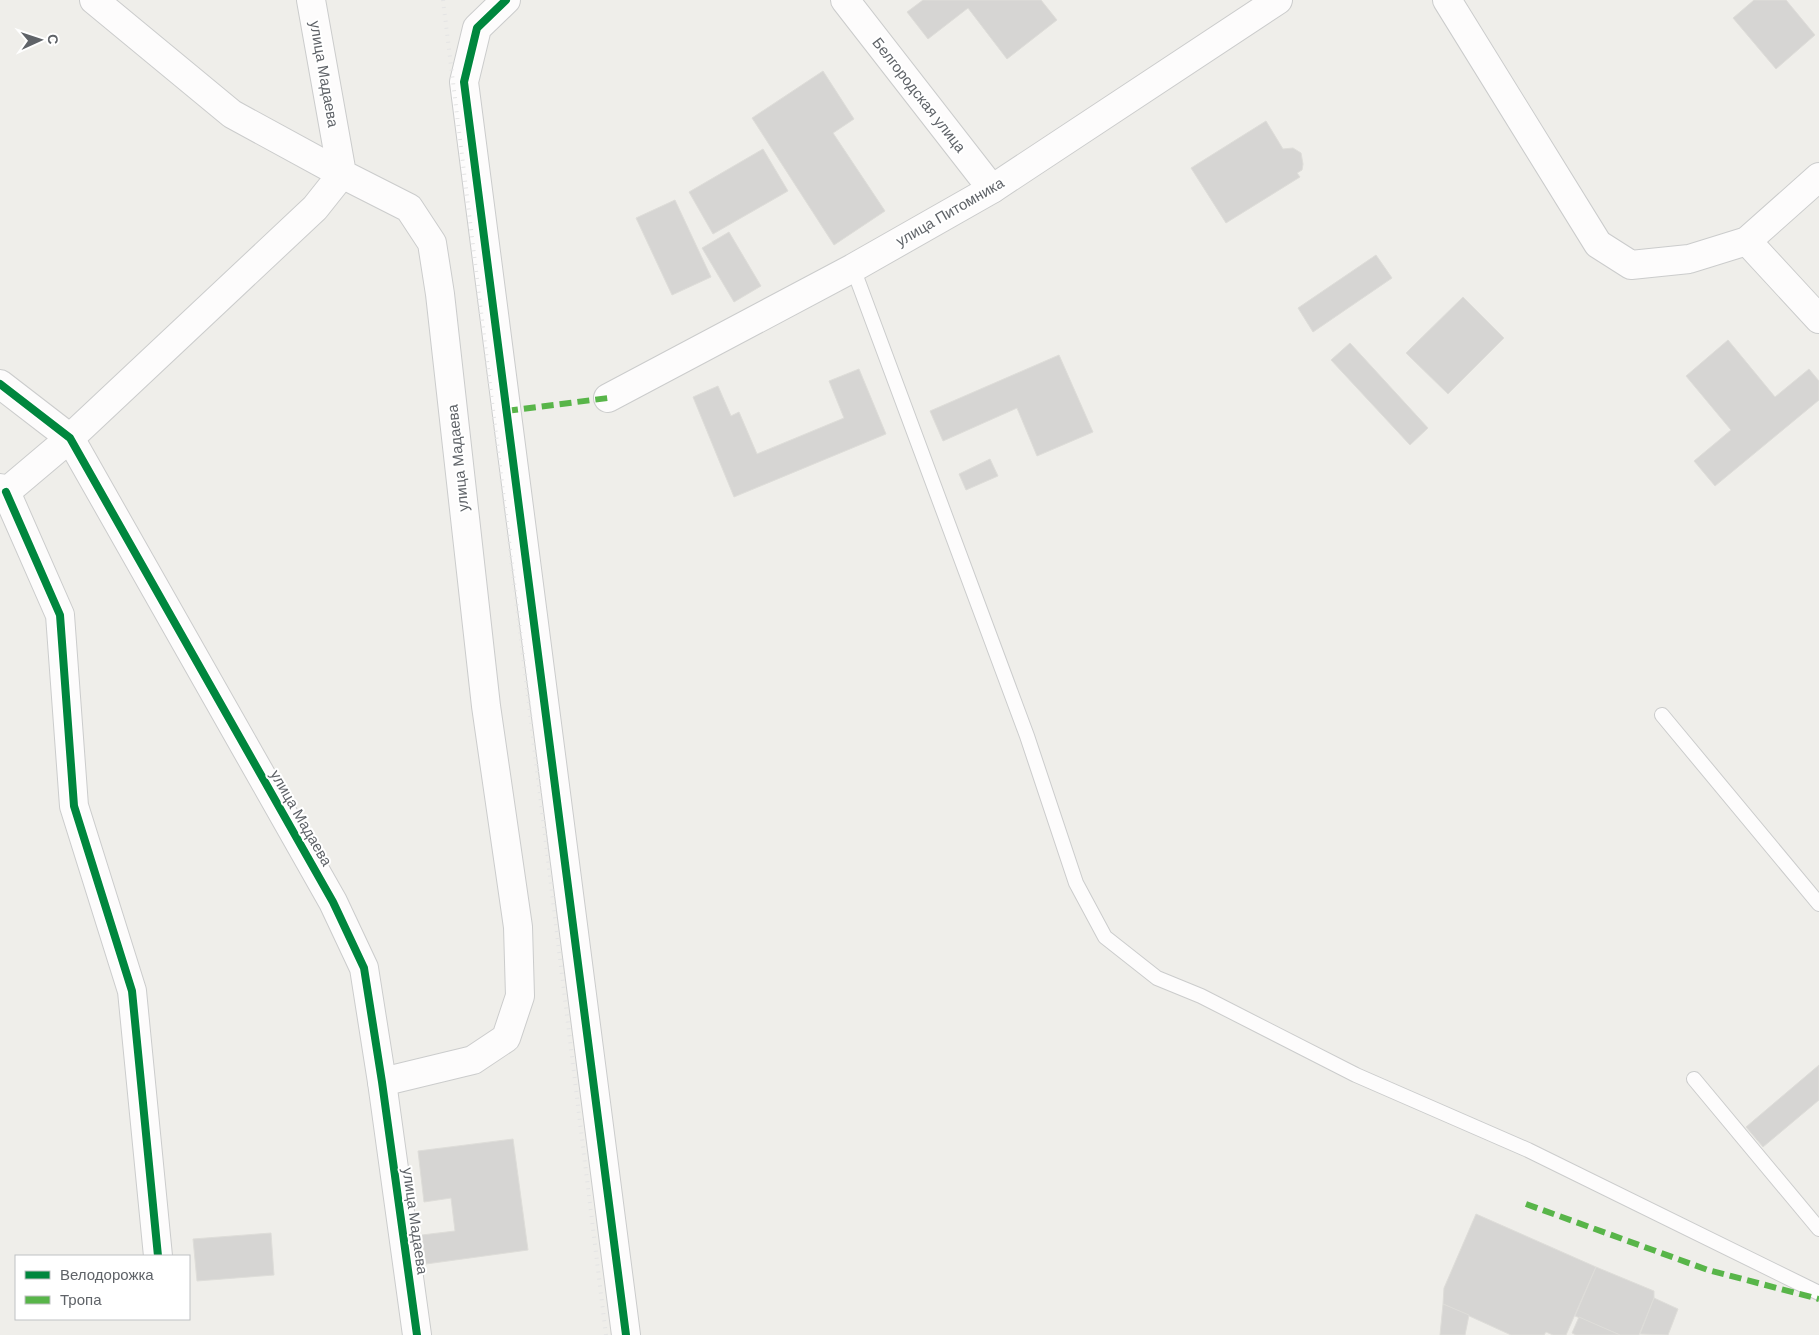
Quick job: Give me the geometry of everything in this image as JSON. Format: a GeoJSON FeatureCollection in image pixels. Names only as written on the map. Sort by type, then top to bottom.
{"type":"FeatureCollection","features":[{"type":"Feature","properties":{"kind":"street"},"geometry":{"type":"LineString","coordinates":[[94,0],[232,114],[342,174],[315,208],[70,438],[3,490],[60,615],[74,806],[132,991],[158,1255]]}},
{"type":"Feature","properties":{"kind":"street","name":"улица Мадаева"},"geometry":{"type":"LineString","coordinates":[[311,0],[342,174],[409,208],[432,243],[440,294],[486,706],[518,927],[520,996],[506,1038],[473,1060],[382,1082]]}},
{"type":"Feature","properties":{"kind":"street"},"geometry":{"type":"LineString","coordinates":[[506,0],[477,28],[464,82],[626,1335]]}},
{"type":"Feature","properties":{"kind":"street","name":"Белгородская улица"},"geometry":{"type":"LineString","coordinates":[[845,0],[992,189]]}},
{"type":"Feature","properties":{"kind":"street","name":"улица Питомника"},"geometry":{"type":"LineString","coordinates":[[608,398],[853,268],[992,189],[1278,0]]}},
{"type":"Feature","properties":{"kind":"street"},"geometry":{"type":"LineString","coordinates":[[1447,0],[1598,244],[1631,265],[1690,259],[1747,241],[1819,177]]}},
{"type":"Feature","properties":{"kind":"street"},"geometry":{"type":"LineString","coordinates":[[1747,241],[1819,319]]}},
{"type":"Feature","properties":{"kind":"street","name":"улица Мадаева"},"geometry":{"type":"LineString","coordinates":[[0,384],[70,438],[333,902],[364,968],[382,1082],[417,1335]]}},
{"type":"Feature","properties":{"kind":"lane"},"geometry":{"type":"LineString","coordinates":[[853,268],[1027,736],[1076,883],[1105,937],[1157,978],[1201,996],[1356,1075],[1528,1150],[1819,1293]]}},
{"type":"Feature","properties":{"kind":"lane"},"geometry":{"type":"LineString","coordinates":[[1662,715],[1819,904]]}},
{"type":"Feature","properties":{"kind":"lane"},"geometry":{"type":"LineString","coordinates":[[1694,1079],[1819,1229]]}},
{"type":"Feature","properties":{"kind":"building"},"geometry":{"type":"Polygon","coordinates":[[[923,0],[1041,0],[1057,20],[1007,59],[968,8],[928,39],[907,12],[923,0]]]}},
{"type":"Feature","properties":{"kind":"building"},"geometry":{"type":"Polygon","coordinates":[[[1754,0],[1786,0],[1815,35],[1776,69],[1733,18],[1754,0]]]}},
{"type":"Feature","properties":{"kind":"building"},"geometry":{"type":"Polygon","coordinates":[[[823,71],[854,119],[833,133],[885,211],[834,245],[752,118],[823,71]]]}},
{"type":"Feature","properties":{"kind":"building"},"geometry":{"type":"Polygon","coordinates":[[[1266,121],[1283,149],[1293,148],[1301,153],[1302,170],[1297,173],[1300,177],[1226,223],[1191,168],[1266,121]]]}},
{"type":"Feature","properties":{"kind":"building"},"geometry":{"type":"Polygon","coordinates":[[[763,149],[788,191],[713,234],[689,192],[763,149]]]}},
{"type":"Feature","properties":{"kind":"building"},"geometry":{"type":"Polygon","coordinates":[[[675,200],[711,277],[672,295],[636,218],[675,200]]]}},
{"type":"Feature","properties":{"kind":"building"},"geometry":{"type":"Polygon","coordinates":[[[729,232],[761,286],[734,302],[702,248],[729,232]]]}},
{"type":"Feature","properties":{"kind":"building"},"geometry":{"type":"Polygon","coordinates":[[[1376,255],[1392,278],[1313,332],[1298,308],[1376,255]]]}},
{"type":"Feature","properties":{"kind":"building"},"geometry":{"type":"Polygon","coordinates":[[[1463,297],[1504,338],[1448,394],[1406,353],[1463,297]]]}},
{"type":"Feature","properties":{"kind":"building"},"geometry":{"type":"Polygon","coordinates":[[[1728,340],[1775,397],[1809,369],[1819,381],[1819,400],[1715,486],[1694,461],[1731,430],[1686,376],[1728,340]]]}},
{"type":"Feature","properties":{"kind":"building"},"geometry":{"type":"Polygon","coordinates":[[[1350,343],[1428,428],[1410,445],[1331,360],[1350,343]]]}},
{"type":"Feature","properties":{"kind":"building"},"geometry":{"type":"Polygon","coordinates":[[[1059,355],[1093,432],[1037,456],[1017,408],[943,441],[930,411],[1059,355]]]}},
{"type":"Feature","properties":{"kind":"building"},"geometry":{"type":"Polygon","coordinates":[[[859,369],[886,434],[734,497],[693,397],[718,386],[731,416],[739,412],[757,454],[844,418],[829,381],[859,369]]]}},
{"type":"Feature","properties":{"kind":"building"},"geometry":{"type":"Polygon","coordinates":[[[990,459],[998,476],[966,490],[959,474],[990,459]]]}},
{"type":"Feature","properties":{"kind":"building"},"geometry":{"type":"Polygon","coordinates":[[[1819,1065],[1819,1100],[1763,1147],[1746,1127],[1819,1065]]]}},
{"type":"Feature","properties":{"kind":"building"},"geometry":{"type":"Polygon","coordinates":[[[513,1139],[528,1250],[426,1264],[422,1235],[455,1231],[451,1198],[424,1202],[418,1151],[513,1139]]]}},
{"type":"Feature","properties":{"kind":"building"},"geometry":{"type":"Polygon","coordinates":[[[1476,1214],[1596,1267],[1566,1335],[1553,1335],[1546,1332],[1544,1335],[1511,1335],[1443,1304],[1444,1288],[1476,1214]]]}},
{"type":"Feature","properties":{"kind":"building"},"geometry":{"type":"Polygon","coordinates":[[[271,1233],[274,1275],[197,1281],[193,1239],[271,1233]]]}},
{"type":"Feature","properties":{"kind":"building"},"geometry":{"type":"Polygon","coordinates":[[[1596,1267],[1654,1291],[1654,1298],[1639,1335],[1620,1335],[1575,1316],[1596,1267]]]}},
{"type":"Feature","properties":{"kind":"building"},"geometry":{"type":"Polygon","coordinates":[[[1654,1298],[1678,1309],[1668,1335],[1640,1334],[1654,1298]]]}},
{"type":"Feature","properties":{"kind":"building"},"geometry":{"type":"Polygon","coordinates":[[[1443,1304],[1469,1315],[1465,1335],[1440,1335],[1443,1304]]]}},
{"type":"Feature","properties":{"kind":"building"},"geometry":{"type":"Polygon","coordinates":[[[1579,1317],[1620,1335],[1576,1335],[1572,1333],[1579,1317]]]}},
{"type":"Feature","properties":{"kind":"railway"},"geometry":{"type":"LineString","coordinates":[[443,0],[606,1335]]}},
{"type":"Feature","properties":{"kind":"marked path"},"geometry":{"type":"LineString","coordinates":[[506,411],[608,398]]}},
{"type":"Feature","properties":{"kind":"marked path"},"geometry":{"type":"LineString","coordinates":[[1526,1204],[1708,1270],[1819,1299]]}},
{"type":"Feature","properties":{"kind":"cycle path"},"geometry":{"type":"LineString","coordinates":[[506,0],[477,28],[464,82],[626,1335]]}},
{"type":"Feature","properties":{"kind":"cycle path"},"geometry":{"type":"LineString","coordinates":[[0,384],[70,438],[333,902],[364,968],[382,1082],[417,1335]]}},
{"type":"Feature","properties":{"kind":"cycle path"},"geometry":{"type":"LineString","coordinates":[[6,492],[60,615],[74,806],[132,991],[158,1255]]}}]}
